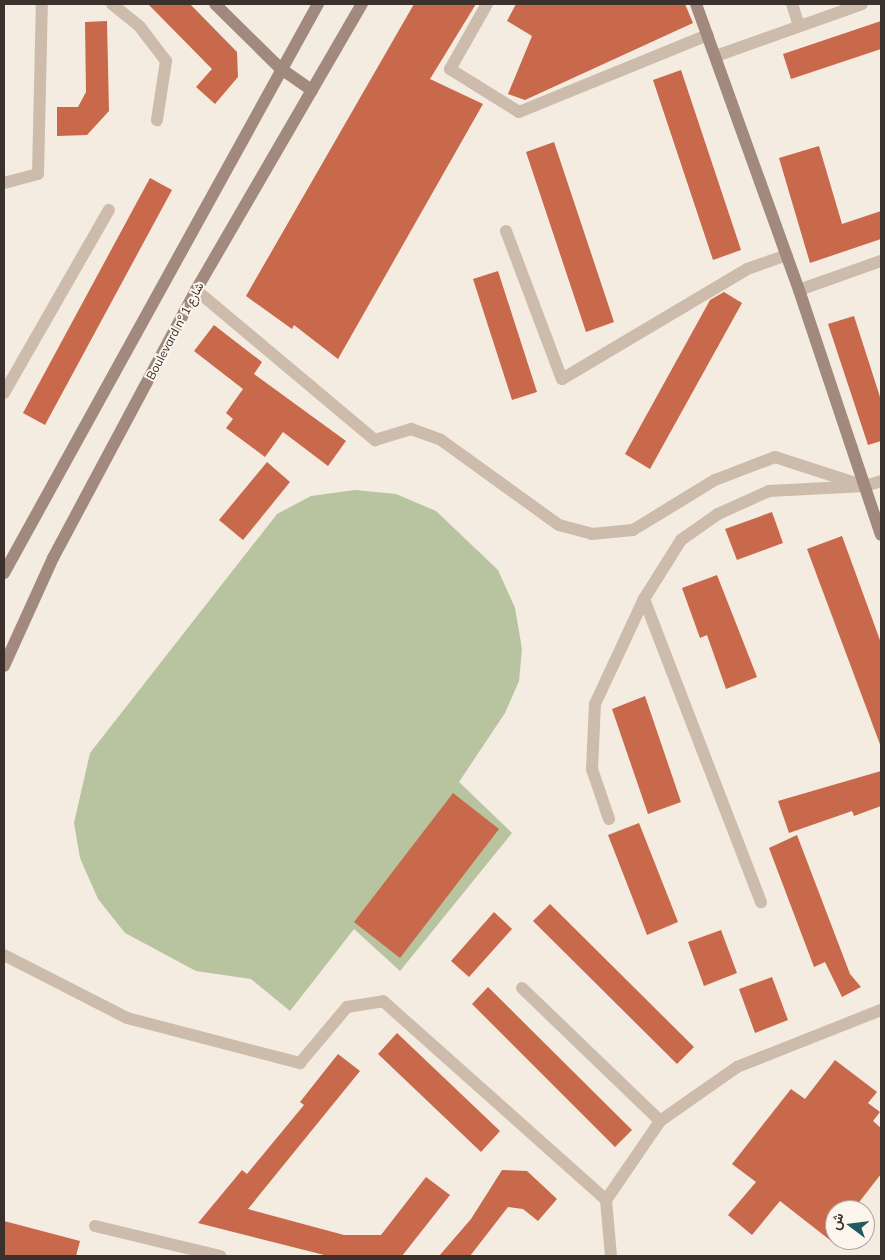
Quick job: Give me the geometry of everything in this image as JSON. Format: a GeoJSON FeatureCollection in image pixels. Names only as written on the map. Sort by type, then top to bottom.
{"type":"FeatureCollection","features":[{"type":"Feature","properties":{"kind":"main road"},"geometry":{"type":"LineString","coordinates":[[215,4],[280,68],[312,90]]}},
{"type":"Feature","properties":{"kind":"main road"},"geometry":{"type":"LineString","coordinates":[[4,573],[280,68],[318,4]]}},
{"type":"Feature","properties":{"kind":"main road","name":"Boulevard n° شارع 1"},"geometry":{"type":"LineString","coordinates":[[4,666],[53,558],[196,290],[362,4]]}},
{"type":"Feature","properties":{"kind":"main road"},"geometry":{"type":"LineString","coordinates":[[696,4],[788,256],[881,535]]}},
{"type":"Feature","properties":{"kind":"street"},"geometry":{"type":"LineString","coordinates":[[4,183],[38,174],[42,4]]}},
{"type":"Feature","properties":{"kind":"street"},"geometry":{"type":"LineString","coordinates":[[112,4],[140,27],[166,61],[157,120]]}},
{"type":"Feature","properties":{"kind":"street"},"geometry":{"type":"LineString","coordinates":[[487,4],[450,69],[519,112],[708,35]]}},
{"type":"Feature","properties":{"kind":"street"},"geometry":{"type":"LineString","coordinates":[[792,4],[799,26]]}},
{"type":"Feature","properties":{"kind":"street"},"geometry":{"type":"LineString","coordinates":[[716,56],[862,4]]}},
{"type":"Feature","properties":{"kind":"street"},"geometry":{"type":"LineString","coordinates":[[4,393],[109,210]]}},
{"type":"Feature","properties":{"kind":"street"},"geometry":{"type":"LineString","coordinates":[[506,231],[562,379],[748,269],[788,256]]}},
{"type":"Feature","properties":{"kind":"street"},"geometry":{"type":"LineString","coordinates":[[799,290],[881,261]]}},
{"type":"Feature","properties":{"kind":"street"},"geometry":{"type":"LineString","coordinates":[[196,290],[375,440],[411,429],[441,440],[559,525],[592,534],[633,530],[715,480],[775,457],[865,486]]}},
{"type":"Feature","properties":{"kind":"street"},"geometry":{"type":"LineString","coordinates":[[609,819],[592,769],[595,704],[644,600],[681,540],[718,514],[768,491],[865,486],[881,481]]}},
{"type":"Feature","properties":{"kind":"street"},"geometry":{"type":"LineString","coordinates":[[644,600],[761,902]]}},
{"type":"Feature","properties":{"kind":"street"},"geometry":{"type":"LineString","coordinates":[[4,955],[127,1018],[300,1064],[347,1007],[383,1001],[606,1200]]}},
{"type":"Feature","properties":{"kind":"street"},"geometry":{"type":"LineString","coordinates":[[522,988],[660,1121]]}},
{"type":"Feature","properties":{"kind":"street"},"geometry":{"type":"LineString","coordinates":[[611,1256],[606,1200],[660,1121],[737,1067],[881,1010]]}},
{"type":"Feature","properties":{"kind":"street"},"geometry":{"type":"LineString","coordinates":[[95,1226],[220,1256]]}},
{"type":"Feature","properties":{"kind":"green space"},"geometry":{"type":"Polygon","coordinates":[[[355,490],[396,494],[436,511],[498,570],[515,608],[522,649],[519,681],[505,713],[459,782],[512,833],[400,971],[354,929],[290,1011],[251,979],[196,971],[125,933],[98,899],[80,858],[74,823],[90,753],[277,514],[311,496],[355,490]]]}},
{"type":"Feature","properties":{"kind":"building"},"geometry":{"type":"Polygon","coordinates":[[[148,4],[190,4],[237,52],[238,77],[215,104],[196,87],[212,69],[148,4]]]}},
{"type":"Feature","properties":{"kind":"building"},"geometry":{"type":"Polygon","coordinates":[[[414,4],[476,4],[430,79],[483,104],[338,359],[294,325],[292,329],[246,296],[414,4]]]}},
{"type":"Feature","properties":{"kind":"building"},"geometry":{"type":"Polygon","coordinates":[[[516,4],[685,4],[693,23],[525,100],[508,94],[532,36],[507,21],[516,4]]]}},
{"type":"Feature","properties":{"kind":"building"},"geometry":{"type":"Polygon","coordinates":[[[107,21],[109,111],[87,135],[57,136],[57,107],[78,107],[86,92],[85,22],[107,21]]]}},
{"type":"Feature","properties":{"kind":"building"},"geometry":{"type":"Polygon","coordinates":[[[881,21],[881,49],[791,79],[783,54],[881,21]]]}},
{"type":"Feature","properties":{"kind":"building"},"geometry":{"type":"Polygon","coordinates":[[[681,70],[741,250],[713,260],[653,80],[681,70]]]}},
{"type":"Feature","properties":{"kind":"building"},"geometry":{"type":"Polygon","coordinates":[[[554,142],[614,322],[586,332],[526,152],[554,142]]]}},
{"type":"Feature","properties":{"kind":"building"},"geometry":{"type":"Polygon","coordinates":[[[819,146],[842,224],[881,211],[881,239],[810,263],[779,158],[819,146]]]}},
{"type":"Feature","properties":{"kind":"building"},"geometry":{"type":"Polygon","coordinates":[[[150,178],[172,190],[45,425],[23,413],[150,178]]]}},
{"type":"Feature","properties":{"kind":"building"},"geometry":{"type":"Polygon","coordinates":[[[498,271],[537,392],[512,400],[473,279],[498,271]]]}},
{"type":"Feature","properties":{"kind":"building"},"geometry":{"type":"Polygon","coordinates":[[[724,292],[742,303],[650,469],[625,454],[710,300],[724,292]]]}},
{"type":"Feature","properties":{"kind":"building"},"geometry":{"type":"Polygon","coordinates":[[[854,316],[881,400],[881,441],[868,445],[828,324],[854,316]]]}},
{"type":"Feature","properties":{"kind":"building"},"geometry":{"type":"Polygon","coordinates":[[[214,325],[262,362],[254,374],[346,441],[328,466],[283,432],[265,457],[226,428],[233,419],[226,413],[243,389],[194,351],[214,325]]]}},
{"type":"Feature","properties":{"kind":"building"},"geometry":{"type":"Polygon","coordinates":[[[267,462],[290,482],[243,540],[219,520],[267,462]]]}},
{"type":"Feature","properties":{"kind":"building"},"geometry":{"type":"Polygon","coordinates":[[[772,512],[783,543],[737,560],[725,529],[772,512]]]}},
{"type":"Feature","properties":{"kind":"building"},"geometry":{"type":"Polygon","coordinates":[[[842,536],[881,643],[881,747],[807,549],[842,536]]]}},
{"type":"Feature","properties":{"kind":"building"},"geometry":{"type":"Polygon","coordinates":[[[717,575],[757,677],[726,689],[707,635],[700,638],[682,588],[717,575]]]}},
{"type":"Feature","properties":{"kind":"building"},"geometry":{"type":"Polygon","coordinates":[[[645,696],[681,802],[648,814],[612,709],[645,696]]]}},
{"type":"Feature","properties":{"kind":"building"},"geometry":{"type":"Polygon","coordinates":[[[881,771],[881,806],[854,816],[852,811],[789,833],[778,801],[881,771]]]}},
{"type":"Feature","properties":{"kind":"building"},"geometry":{"type":"Polygon","coordinates":[[[453,793],[499,829],[400,958],[354,922],[453,793]]]}},
{"type":"Feature","properties":{"kind":"building"},"geometry":{"type":"Polygon","coordinates":[[[639,823],[678,922],[647,935],[608,835],[639,823]]]}},
{"type":"Feature","properties":{"kind":"building"},"geometry":{"type":"Polygon","coordinates":[[[797,835],[850,974],[861,987],[842,997],[825,962],[814,967],[769,848],[797,835]]]}},
{"type":"Feature","properties":{"kind":"building"},"geometry":{"type":"Polygon","coordinates":[[[550,904],[694,1047],[677,1064],[533,921],[550,904]]]}},
{"type":"Feature","properties":{"kind":"building"},"geometry":{"type":"Polygon","coordinates":[[[494,912],[512,929],[469,977],[451,961],[494,912]]]}},
{"type":"Feature","properties":{"kind":"building"},"geometry":{"type":"Polygon","coordinates":[[[721,930],[737,973],[704,986],[688,942],[721,930]]]}},
{"type":"Feature","properties":{"kind":"building"},"geometry":{"type":"Polygon","coordinates":[[[772,977],[788,1020],[755,1033],[739,989],[772,977]]]}},
{"type":"Feature","properties":{"kind":"building"},"geometry":{"type":"Polygon","coordinates":[[[488,987],[632,1130],[615,1147],[472,1004],[488,987]]]}},
{"type":"Feature","properties":{"kind":"building"},"geometry":{"type":"Polygon","coordinates":[[[397,1033],[500,1131],[481,1152],[378,1054],[397,1033]]]}},
{"type":"Feature","properties":{"kind":"building"},"geometry":{"type":"Polygon","coordinates":[[[338,1054],[360,1071],[248,1209],[344,1235],[381,1235],[426,1177],[450,1195],[402,1256],[328,1256],[198,1223],[242,1170],[247,1174],[304,1105],[300,1102],[338,1054]]]}},
{"type":"Feature","properties":{"kind":"building"},"geometry":{"type":"Polygon","coordinates":[[[835,1060],[877,1092],[868,1103],[880,1112],[873,1121],[881,1128],[881,1174],[861,1200],[825,1200],[825,1236],[780,1201],[752,1235],[728,1215],[756,1182],[732,1164],[791,1089],[805,1099],[835,1060]]]}},
{"type":"Feature","properties":{"kind":"building"},"geometry":{"type":"Polygon","coordinates":[[[502,1170],[527,1171],[557,1199],[538,1221],[523,1209],[508,1207],[470,1256],[439,1256],[471,1219],[502,1170]]]}},
{"type":"Feature","properties":{"kind":"building"},"geometry":{"type":"Polygon","coordinates":[[[4,1221],[80,1241],[76,1256],[4,1256],[4,1221]]]}}]}
